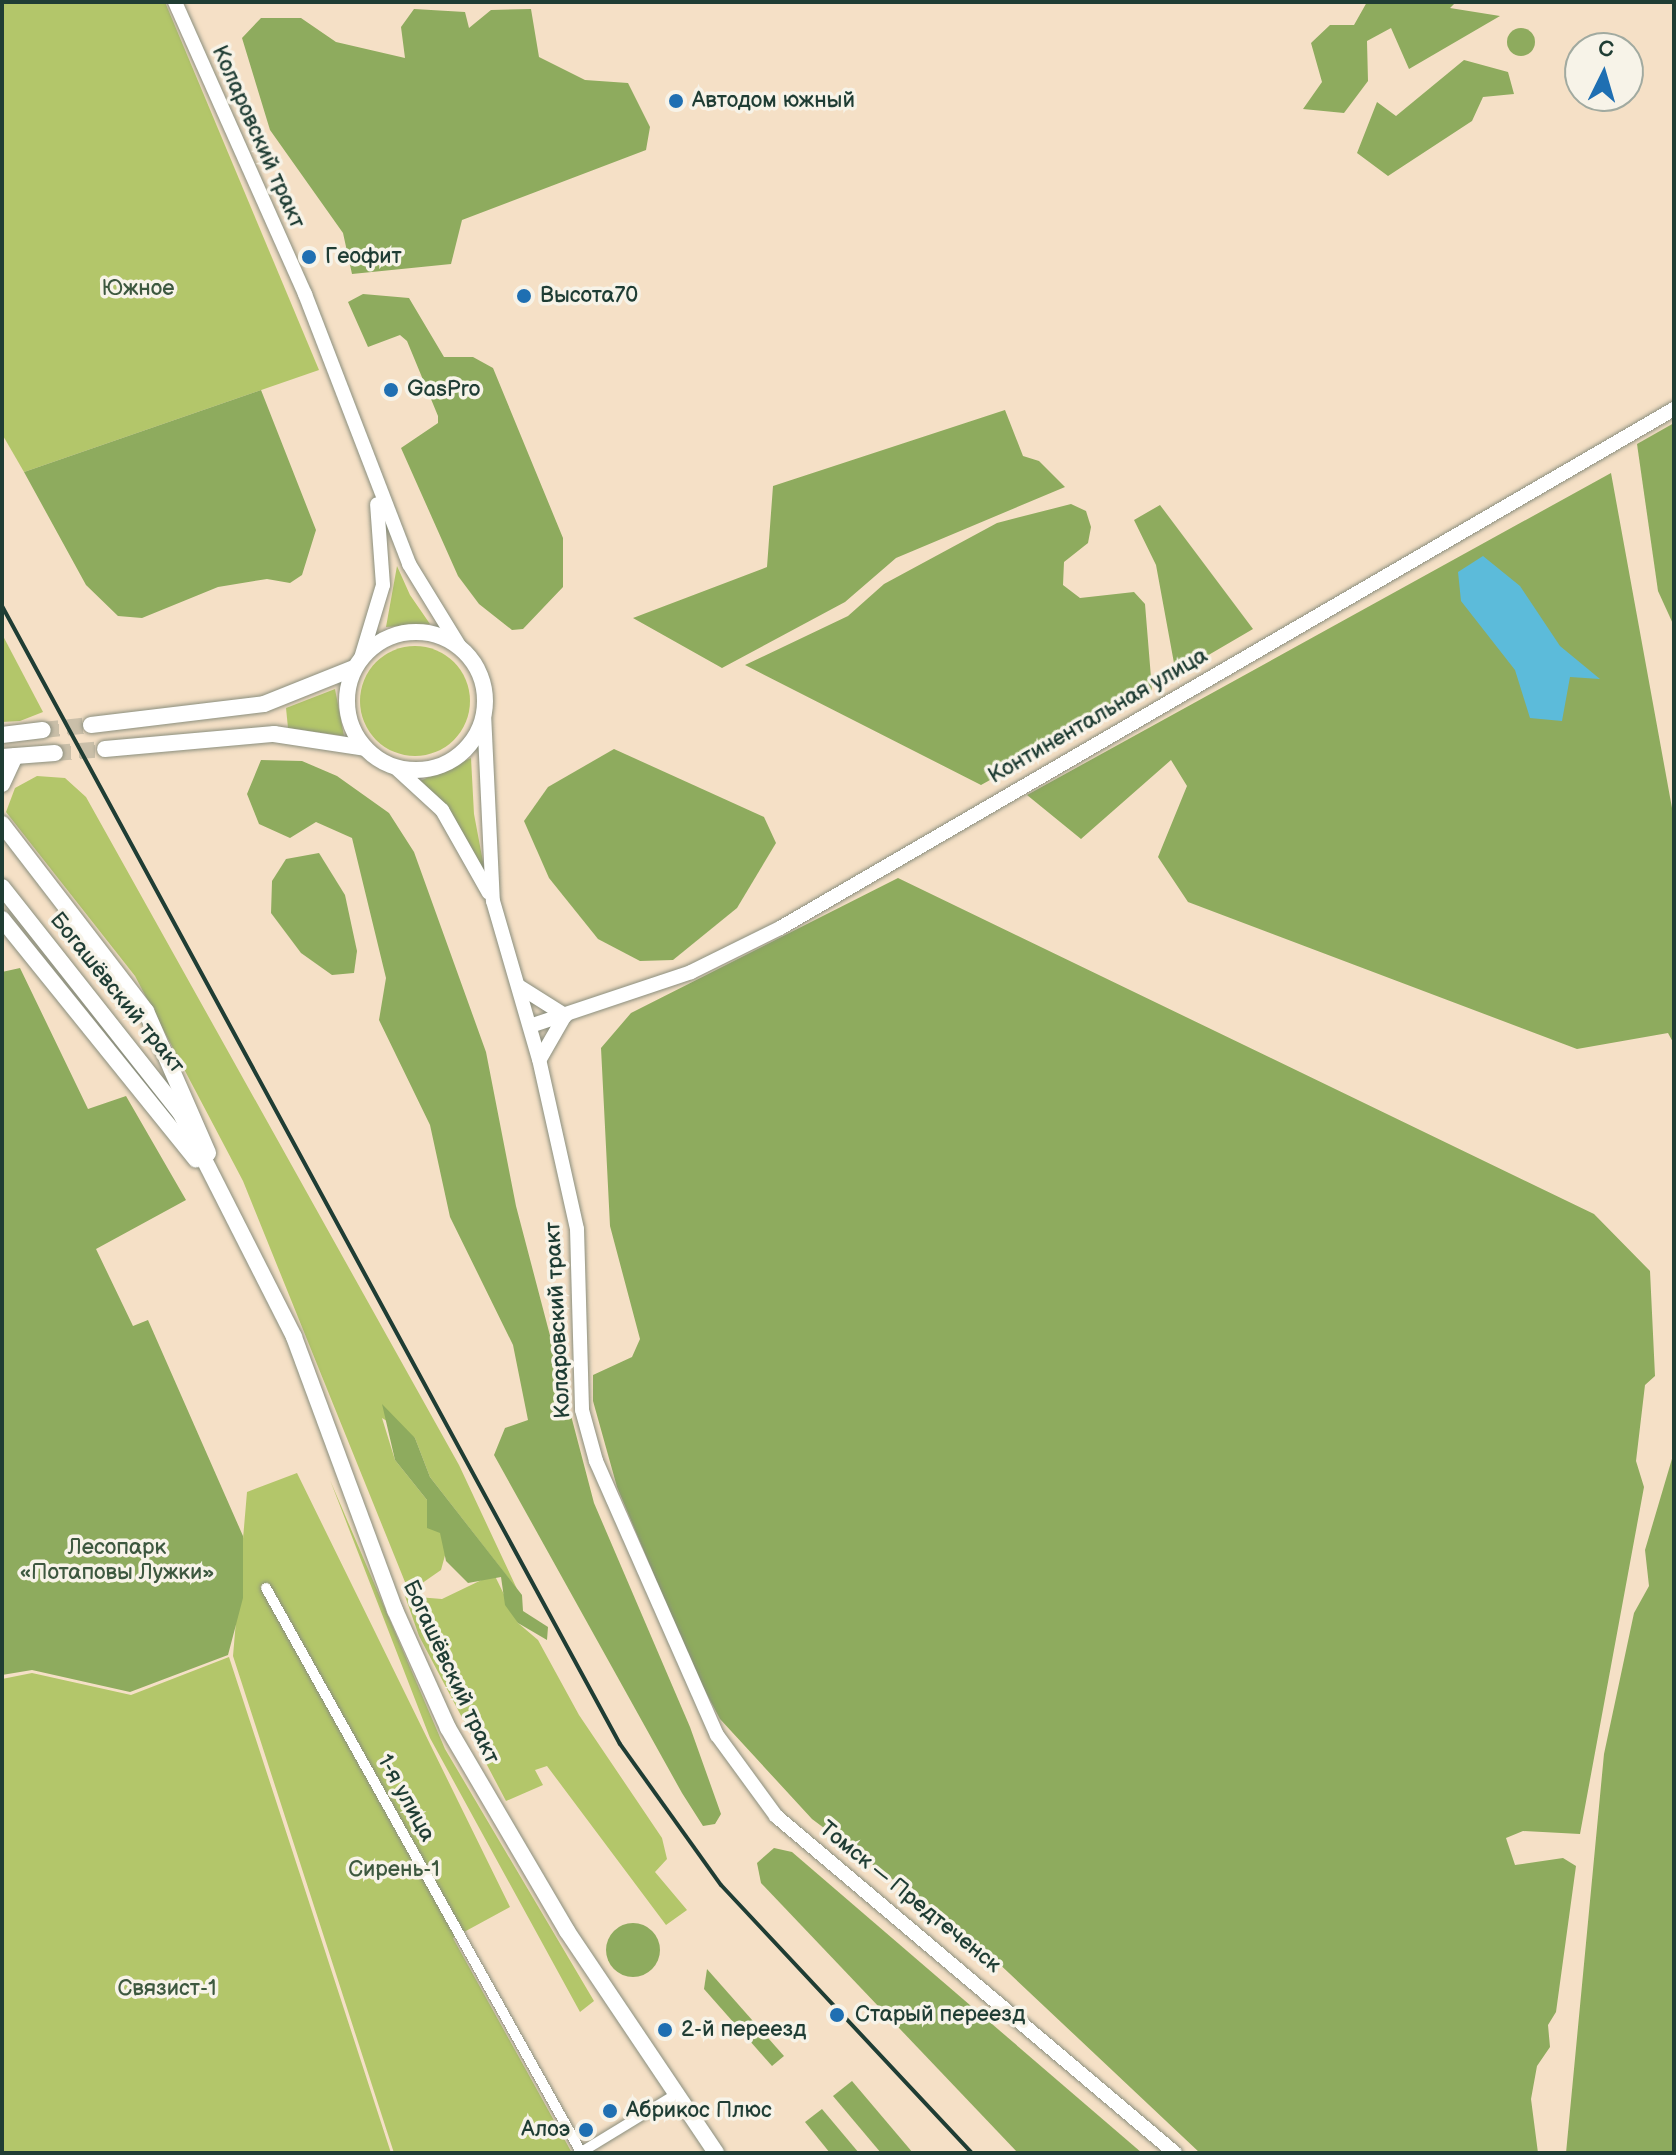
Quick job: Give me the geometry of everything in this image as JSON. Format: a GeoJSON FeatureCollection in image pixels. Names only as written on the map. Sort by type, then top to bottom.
{"type":"FeatureCollection","features":[{"type":"Feature","properties":{"kind":"main road","name":"Коларовский тракт"},"geometry":{"type":"LineString","coordinates":[[175,2],[305,294],[369,469],[421,590],[461,649]]}},
{"type":"Feature","properties":{"kind":"main road","name":"Континентальная улица"},"geometry":{"type":"LineString","coordinates":[[530,1026],[691,972],[780,928],[1674,409]]}},
{"type":"Feature","properties":{"kind":"main road","name":"Коларовский тракт"},"geometry":{"type":"LineString","coordinates":[[358,663],[383,585],[369,469]]}},
{"type":"Feature","properties":{"kind":"main road"},"geometry":{"type":"LineString","coordinates":[[91,725],[264,704],[358,663],[403,633],[440,636],[461,649],[481,679],[493,901]]}},
{"type":"Feature","properties":{"kind":"main road"},"geometry":{"type":"LineString","coordinates":[[358,663],[348,716],[365,748]]}},
{"type":"Feature","properties":{"kind":"main road"},"geometry":{"type":"LineString","coordinates":[[395,767],[430,769],[452,760],[470,744],[484,713]]}},
{"type":"Feature","properties":{"kind":"main road"},"geometry":{"type":"LineString","coordinates":[[6,734],[43,730]]}},
{"type":"Feature","properties":{"kind":"main road"},"geometry":{"type":"LineString","coordinates":[[105,749],[274,734],[365,748],[395,767],[442,810],[493,901]]}},
{"type":"Feature","properties":{"kind":"main road"},"geometry":{"type":"LineString","coordinates":[[2,784],[8,756],[55,753]]}},
{"type":"Feature","properties":{"kind":"main road"},"geometry":{"type":"LineString","coordinates":[[2,824],[146,1011],[200,1124],[211,1175]]}},
{"type":"Feature","properties":{"kind":"main road","name":"Богашёвский тракт"},"geometry":{"type":"LineString","coordinates":[[2,887],[164,1085],[294,1337],[395,1610],[448,1728],[567,1931],[716,2153]]}},
{"type":"Feature","properties":{"kind":"main road","name":"Коларовский тракт"},"geometry":{"type":"LineString","coordinates":[[493,901],[539,1059],[577,1229],[580,1389],[589,1437],[717,1735],[760,1802]]}},
{"type":"Feature","properties":{"kind":"main road","name":"Богашёвский тракт"},"geometry":{"type":"LineString","coordinates":[[2,919],[211,1175]]}},
{"type":"Feature","properties":{"kind":"main road"},"geometry":{"type":"LineString","coordinates":[[518,985],[566,1016],[539,1059]]}},
{"type":"Feature","properties":{"kind":"main road","name":"Томск — Предтеченск"},"geometry":{"type":"LineString","coordinates":[[760,1802],[1175,2153]]}},
{"type":"Feature","properties":{"kind":"street","name":"1-я улица"},"geometry":{"type":"LineString","coordinates":[[266,1588],[580,2153]]}},
{"type":"Feature","properties":{"kind":"street"},"geometry":{"type":"LineString","coordinates":[[580,2153],[675,2095]]}},
{"type":"Feature","properties":{"kind":"green space","name":"Южное"},"geometry":{"type":"Polygon","coordinates":[[[2,2],[165,2],[319,370],[24,472],[2,434],[2,2]]]}},
{"type":"Feature","properties":{"kind":"green space"},"geometry":{"type":"Polygon","coordinates":[[[1367,2],[1456,2],[1450,8],[1500,16],[1409,69],[1391,28],[1367,41],[1368,81],[1344,113],[1303,109],[1322,82],[1311,43],[1330,25],[1354,25],[1367,2]]]}},
{"type":"Feature","properties":{"kind":"green space"},"geometry":{"type":"Polygon","coordinates":[[[414,9],[465,12],[469,28],[491,10],[531,9],[539,57],[585,80],[628,83],[650,127],[646,150],[462,220],[451,264],[352,274],[343,233],[270,130],[242,38],[261,18],[301,18],[336,42],[405,58],[401,27],[414,9]]]}},
{"type":"Feature","properties":{"kind":"green space"},"geometry":{"type":"Polygon","coordinates":[[[1521,28],[1531,32],[1535,42],[1531,52],[1521,56],[1511,52],[1507,42],[1511,32],[1521,28]]]}},
{"type":"Feature","properties":{"kind":"green space"},"geometry":{"type":"Polygon","coordinates":[[[1464,60],[1508,72],[1514,94],[1483,97],[1472,121],[1388,176],[1357,153],[1377,102],[1396,116],[1464,60]]]}},
{"type":"Feature","properties":{"kind":"green space"},"geometry":{"type":"Polygon","coordinates":[[[363,294],[409,298],[444,357],[473,357],[493,368],[563,538],[563,587],[523,629],[512,630],[479,604],[458,576],[401,448],[438,423],[438,416],[407,341],[400,335],[368,347],[348,302],[363,294]]]}},
{"type":"Feature","properties":{"kind":"green space"},"geometry":{"type":"Polygon","coordinates":[[[261,390],[316,530],[302,575],[290,583],[267,579],[218,587],[142,618],[118,616],[86,585],[24,472],[261,390]]]}},
{"type":"Feature","properties":{"kind":"green space"},"geometry":{"type":"Polygon","coordinates":[[[1005,410],[1023,456],[1039,461],[1065,487],[896,558],[845,602],[722,668],[633,618],[767,567],[773,486],[1005,410]]]}},
{"type":"Feature","properties":{"kind":"green space"},"geometry":{"type":"Polygon","coordinates":[[[1674,423],[1674,626],[1658,591],[1637,444],[1674,423]]]}},
{"type":"Feature","properties":{"kind":"green space"},"geometry":{"type":"Polygon","coordinates":[[[1611,473],[1674,819],[1674,1044],[1668,1033],[1577,1049],[1188,902],[1158,857],[1187,786],[1171,760],[1081,839],[1027,795],[1611,473]]]}},
{"type":"Feature","properties":{"kind":"green space"},"geometry":{"type":"Polygon","coordinates":[[[1071,504],[1086,511],[1091,527],[1088,543],[1064,562],[1063,585],[1080,598],[1134,592],[1145,604],[1152,690],[981,785],[745,665],[848,616],[884,584],[997,523],[1071,504]]]}},
{"type":"Feature","properties":{"kind":"green space"},"geometry":{"type":"Polygon","coordinates":[[[1160,505],[1253,629],[1176,674],[1156,565],[1134,520],[1160,505]]]}},
{"type":"Feature","properties":{"kind":"green space"},"geometry":{"type":"Polygon","coordinates":[[[397,566],[410,595],[430,624],[386,627],[397,566]]]}},
{"type":"Feature","properties":{"kind":"green space"},"geometry":{"type":"Polygon","coordinates":[[[2,634],[43,712],[20,721],[2,722],[2,634]]]}},
{"type":"Feature","properties":{"kind":"green space"},"geometry":{"type":"Polygon","coordinates":[[[415,646],[436,650],[454,662],[466,680],[470,701],[466,722],[454,740],[436,752],[415,756],[394,752],[376,740],[364,722],[360,701],[364,680],[376,662],[394,650],[415,646]]]}},
{"type":"Feature","properties":{"kind":"green space"},"geometry":{"type":"Polygon","coordinates":[[[335,689],[344,736],[288,728],[286,708],[335,689]]]}},
{"type":"Feature","properties":{"kind":"green space"},"geometry":{"type":"Polygon","coordinates":[[[614,749],[764,817],[776,843],[737,908],[673,960],[640,961],[598,939],[549,878],[524,821],[548,787],[614,749]]]}},
{"type":"Feature","properties":{"kind":"green space"},"geometry":{"type":"Polygon","coordinates":[[[471,758],[474,814],[486,878],[456,821],[420,781],[471,758]]]}},
{"type":"Feature","properties":{"kind":"green space"},"geometry":{"type":"Polygon","coordinates":[[[261,760],[302,761],[337,776],[389,813],[414,852],[486,1052],[516,1206],[594,1503],[690,1727],[721,1814],[715,1824],[703,1826],[682,1793],[494,1455],[505,1428],[528,1420],[513,1345],[450,1217],[430,1125],[379,1020],[386,978],[352,838],[316,822],[290,838],[259,824],[247,794],[261,760]]]}},
{"type":"Feature","properties":{"kind":"green space"},"geometry":{"type":"Polygon","coordinates":[[[37,776],[65,778],[86,797],[459,1465],[517,1589],[430,1477],[415,1438],[382,1418],[395,1460],[427,1500],[447,1548],[441,1570],[418,1586],[405,1582],[243,1181],[135,976],[6,812],[15,788],[37,776]]]}},
{"type":"Feature","properties":{"kind":"green space"},"geometry":{"type":"Polygon","coordinates":[[[319,853],[345,895],[357,951],[354,973],[332,975],[301,953],[271,913],[272,881],[286,859],[319,853]]]}},
{"type":"Feature","properties":{"kind":"green space"},"geometry":{"type":"Polygon","coordinates":[[[898,878],[1594,1214],[1650,1271],[1655,1376],[1645,1385],[1636,1461],[1644,1487],[1580,1834],[1523,1831],[1506,1838],[1515,1865],[1563,1858],[1576,1866],[1556,2012],[1548,2025],[1550,2047],[1537,2066],[1531,2099],[1538,2153],[1200,2153],[976,1942],[812,1819],[720,1719],[694,1670],[617,1487],[593,1401],[593,1375],[632,1357],[640,1339],[610,1226],[601,1048],[631,1013],[898,878]]]}},
{"type":"Feature","properties":{"kind":"green space","name":"Лесопарк «Потаповы Лужки»"},"geometry":{"type":"Polygon","coordinates":[[[20,968],[88,1109],[126,1096],[186,1200],[96,1249],[133,1326],[148,1320],[243,1536],[243,1598],[228,1655],[130,1692],[32,1670],[2,1675],[2,972],[20,968]]]}},
{"type":"Feature","properties":{"kind":"green space"},"geometry":{"type":"Polygon","coordinates":[[[382,1404],[415,1438],[430,1477],[522,1595],[523,1611],[548,1627],[547,1640],[518,1623],[505,1605],[501,1577],[468,1583],[446,1561],[440,1533],[427,1528],[427,1500],[395,1460],[382,1404]]]}},
{"type":"Feature","properties":{"kind":"green space"},"geometry":{"type":"Polygon","coordinates":[[[1674,1452],[1674,2153],[1566,2153],[1604,1754],[1634,1613],[1649,1586],[1645,1550],[1674,1452]]]}},
{"type":"Feature","properties":{"kind":"green space","name":"Сирень-1"},"geometry":{"type":"Polygon","coordinates":[[[297,1473],[510,1907],[453,1938],[572,2153],[394,2153],[233,1656],[247,1492],[297,1473]]]}},
{"type":"Feature","properties":{"kind":"green space"},"geometry":{"type":"Polygon","coordinates":[[[330,1480],[445,1749],[594,2001],[580,2012],[430,1738],[330,1480]]]}},
{"type":"Feature","properties":{"kind":"green space"},"geometry":{"type":"Polygon","coordinates":[[[494,1574],[518,1623],[538,1640],[579,1715],[662,1838],[667,1859],[655,1872],[687,1910],[666,1925],[547,1766],[535,1770],[543,1785],[506,1801],[419,1636],[405,1596],[442,1599],[494,1574]]]}},
{"type":"Feature","properties":{"kind":"green space","name":"Связист-1"},"geometry":{"type":"Polygon","coordinates":[[[229,1657],[391,2153],[2,2153],[2,1679],[32,1673],[131,1695],[229,1657]]]}},
{"type":"Feature","properties":{"kind":"green space"},"geometry":{"type":"Polygon","coordinates":[[[774,1848],[792,1852],[1142,2153],[1018,2153],[761,1883],[757,1863],[774,1848]]]}},
{"type":"Feature","properties":{"kind":"green space"},"geometry":{"type":"Polygon","coordinates":[[[633,1923],[652,1931],[660,1950],[652,1969],[633,1977],[614,1969],[606,1950],[614,1931],[633,1923]]]}},
{"type":"Feature","properties":{"kind":"green space"},"geometry":{"type":"Polygon","coordinates":[[[707,1969],[784,2056],[772,2066],[704,1989],[707,1969]]]}},
{"type":"Feature","properties":{"kind":"green space"},"geometry":{"type":"Polygon","coordinates":[[[852,2081],[913,2153],[881,2153],[833,2096],[852,2081]]]}},
{"type":"Feature","properties":{"kind":"green space"},"geometry":{"type":"Polygon","coordinates":[[[822,2109],[859,2153],[830,2153],[805,2122],[822,2109]]]}},
{"type":"Feature","properties":{"kind":"water"},"geometry":{"type":"Polygon","coordinates":[[[1483,556],[1520,586],[1560,646],[1600,679],[1570,677],[1562,721],[1530,718],[1515,670],[1461,601],[1458,572],[1483,556]]]}},
{"type":"Feature","properties":{"kind":"tunnel"},"geometry":{"type":"LineString","coordinates":[[43,730],[91,725]]}},
{"type":"Feature","properties":{"kind":"tunnel"},"geometry":{"type":"LineString","coordinates":[[55,753],[105,749]]}},
{"type":"Feature","properties":{"kind":"railway"},"geometry":{"type":"LineString","coordinates":[[2,606],[620,1744],[721,1885],[972,2153]]}},
{"type":"Feature","properties":{"kind":"place","name":"Автодом южный"},"geometry":{"type":"Point","coordinates":[676,101]}},
{"type":"Feature","properties":{"kind":"place","name":"Геофит"},"geometry":{"type":"Point","coordinates":[309,257]}},
{"type":"Feature","properties":{"kind":"place","name":"Высота70"},"geometry":{"type":"Point","coordinates":[524,296]}},
{"type":"Feature","properties":{"kind":"place","name":"GasPro"},"geometry":{"type":"Point","coordinates":[391,390]}},
{"type":"Feature","properties":{"kind":"place","name":"Старый переезд"},"geometry":{"type":"Point","coordinates":[837,2015]}},
{"type":"Feature","properties":{"kind":"place","name":"2-й переезд"},"geometry":{"type":"Point","coordinates":[665,2030]}},
{"type":"Feature","properties":{"kind":"place","name":"Абрикос Плюс"},"geometry":{"type":"Point","coordinates":[610,2111]}},
{"type":"Feature","properties":{"kind":"place","name":"Алоэ"},"geometry":{"type":"Point","coordinates":[586,2130]}}]}
